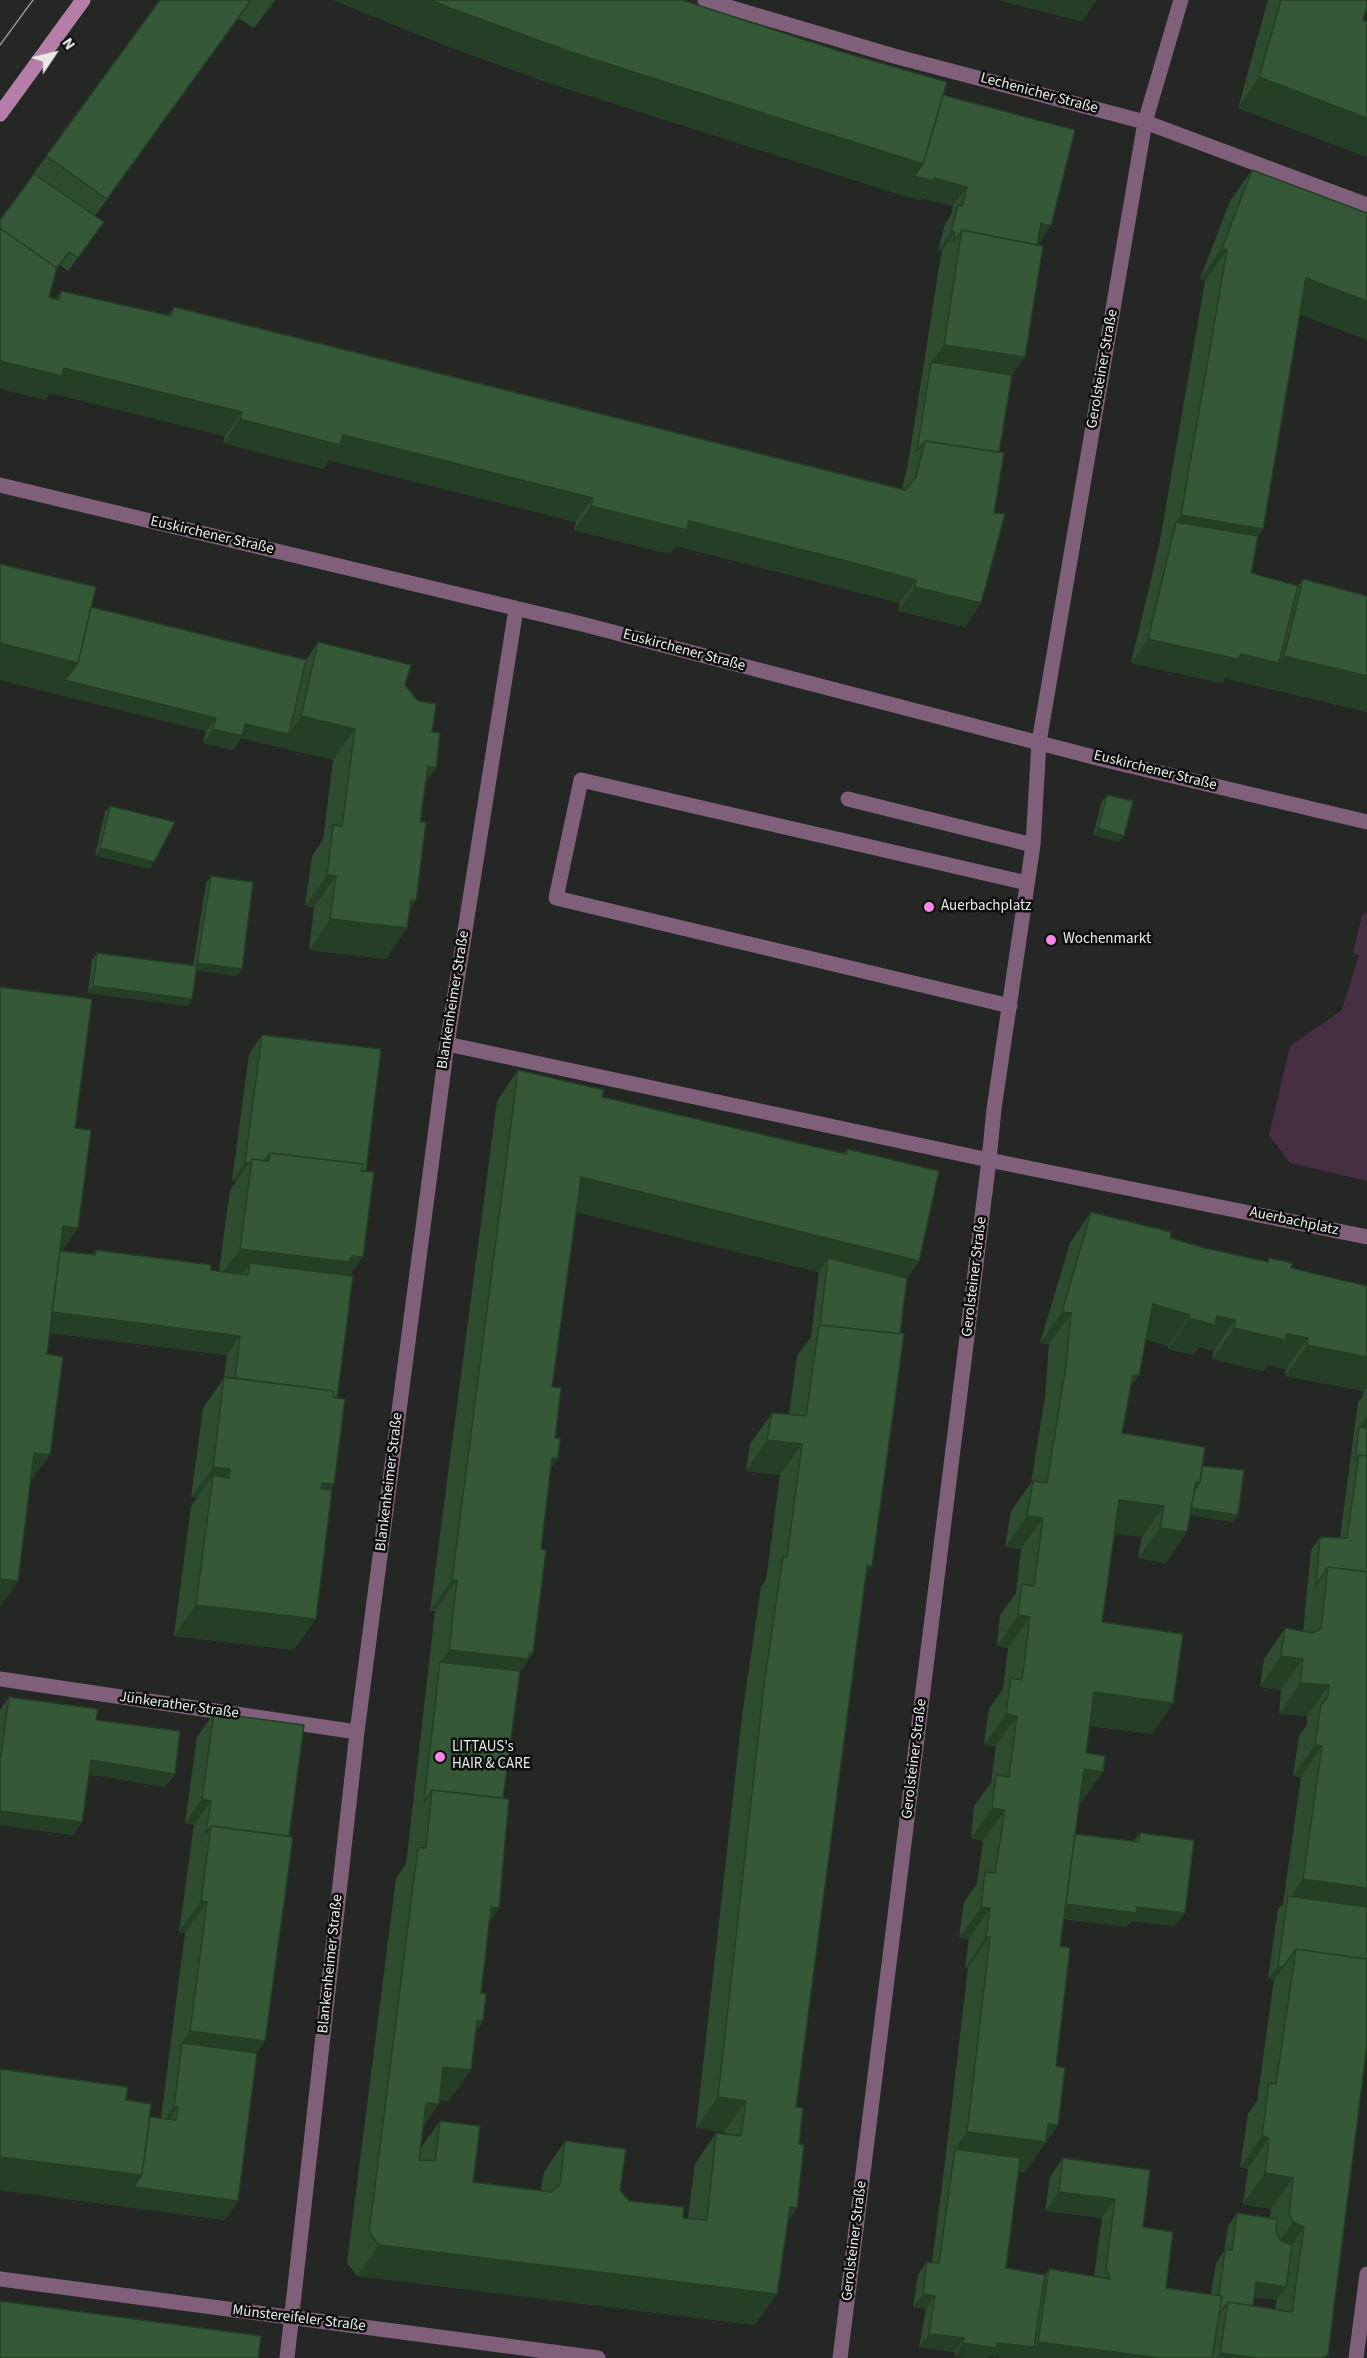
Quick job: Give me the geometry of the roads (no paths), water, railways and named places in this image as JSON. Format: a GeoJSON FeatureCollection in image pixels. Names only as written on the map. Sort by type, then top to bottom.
{"type":"FeatureCollection","features":[{"type":"Feature","properties":{"kind":"main road"},"geometry":{"type":"LineString","coordinates":[[0,114],[83,0]]}},
{"type":"Feature","properties":{"kind":"street","name":"Lechenicher Straße"},"geometry":{"type":"LineString","coordinates":[[705,0],[894,56],[1145,122],[1367,205]]}},
{"type":"Feature","properties":{"kind":"street","name":"Gerolsteiner Straße"},"geometry":{"type":"LineString","coordinates":[[840,2358],[994,1109],[1033,845],[1039,742],[1145,122],[1181,0]]}},
{"type":"Feature","properties":{"kind":"street","name":"Euskirchener Straße"},"geometry":{"type":"LineString","coordinates":[[0,485],[516,609],[1101,759],[1367,822]]}},
{"type":"Feature","properties":{"kind":"street","name":"Blankenheimer Straße"},"geometry":{"type":"LineString","coordinates":[[287,2358],[357,1732],[447,1044],[516,609]]}},
{"type":"Feature","properties":{"kind":"street"},"geometry":{"type":"LineString","coordinates":[[1010,1006],[556,898],[581,780],[1027,883]]}},
{"type":"Feature","properties":{"kind":"street"},"geometry":{"type":"LineString","coordinates":[[848,799],[1033,845]]}},
{"type":"Feature","properties":{"kind":"street","name":"Auerbachplatz"},"geometry":{"type":"LineString","coordinates":[[447,1044],[989,1160],[1367,1237]]}},
{"type":"Feature","properties":{"kind":"street","name":"Jünkerather Straße"},"geometry":{"type":"LineString","coordinates":[[0,1679],[357,1732]]}},
{"type":"Feature","properties":{"kind":"street"},"geometry":{"type":"LineString","coordinates":[[1356,2358],[1367,2274]]}},
{"type":"Feature","properties":{"kind":"street","name":"Münstereifeler Straße"},"geometry":{"type":"LineString","coordinates":[[0,2279],[598,2358]]}},
{"type":"Feature","properties":{"kind":"tram line"},"geometry":{"type":"LineString","coordinates":[[0,45],[33,0]]}},
{"type":"Feature","properties":{"kind":"place","name":"Auerbachplatz"},"geometry":{"type":"Point","coordinates":[929,907]}},
{"type":"Feature","properties":{"kind":"place","name":"Wochenmarkt"},"geometry":{"type":"Point","coordinates":[1051,940]}},
{"type":"Feature","properties":{"kind":"place","name":"LITTAUS's HAIR & CARE"},"geometry":{"type":"Point","coordinates":[440,1757]}}]}
